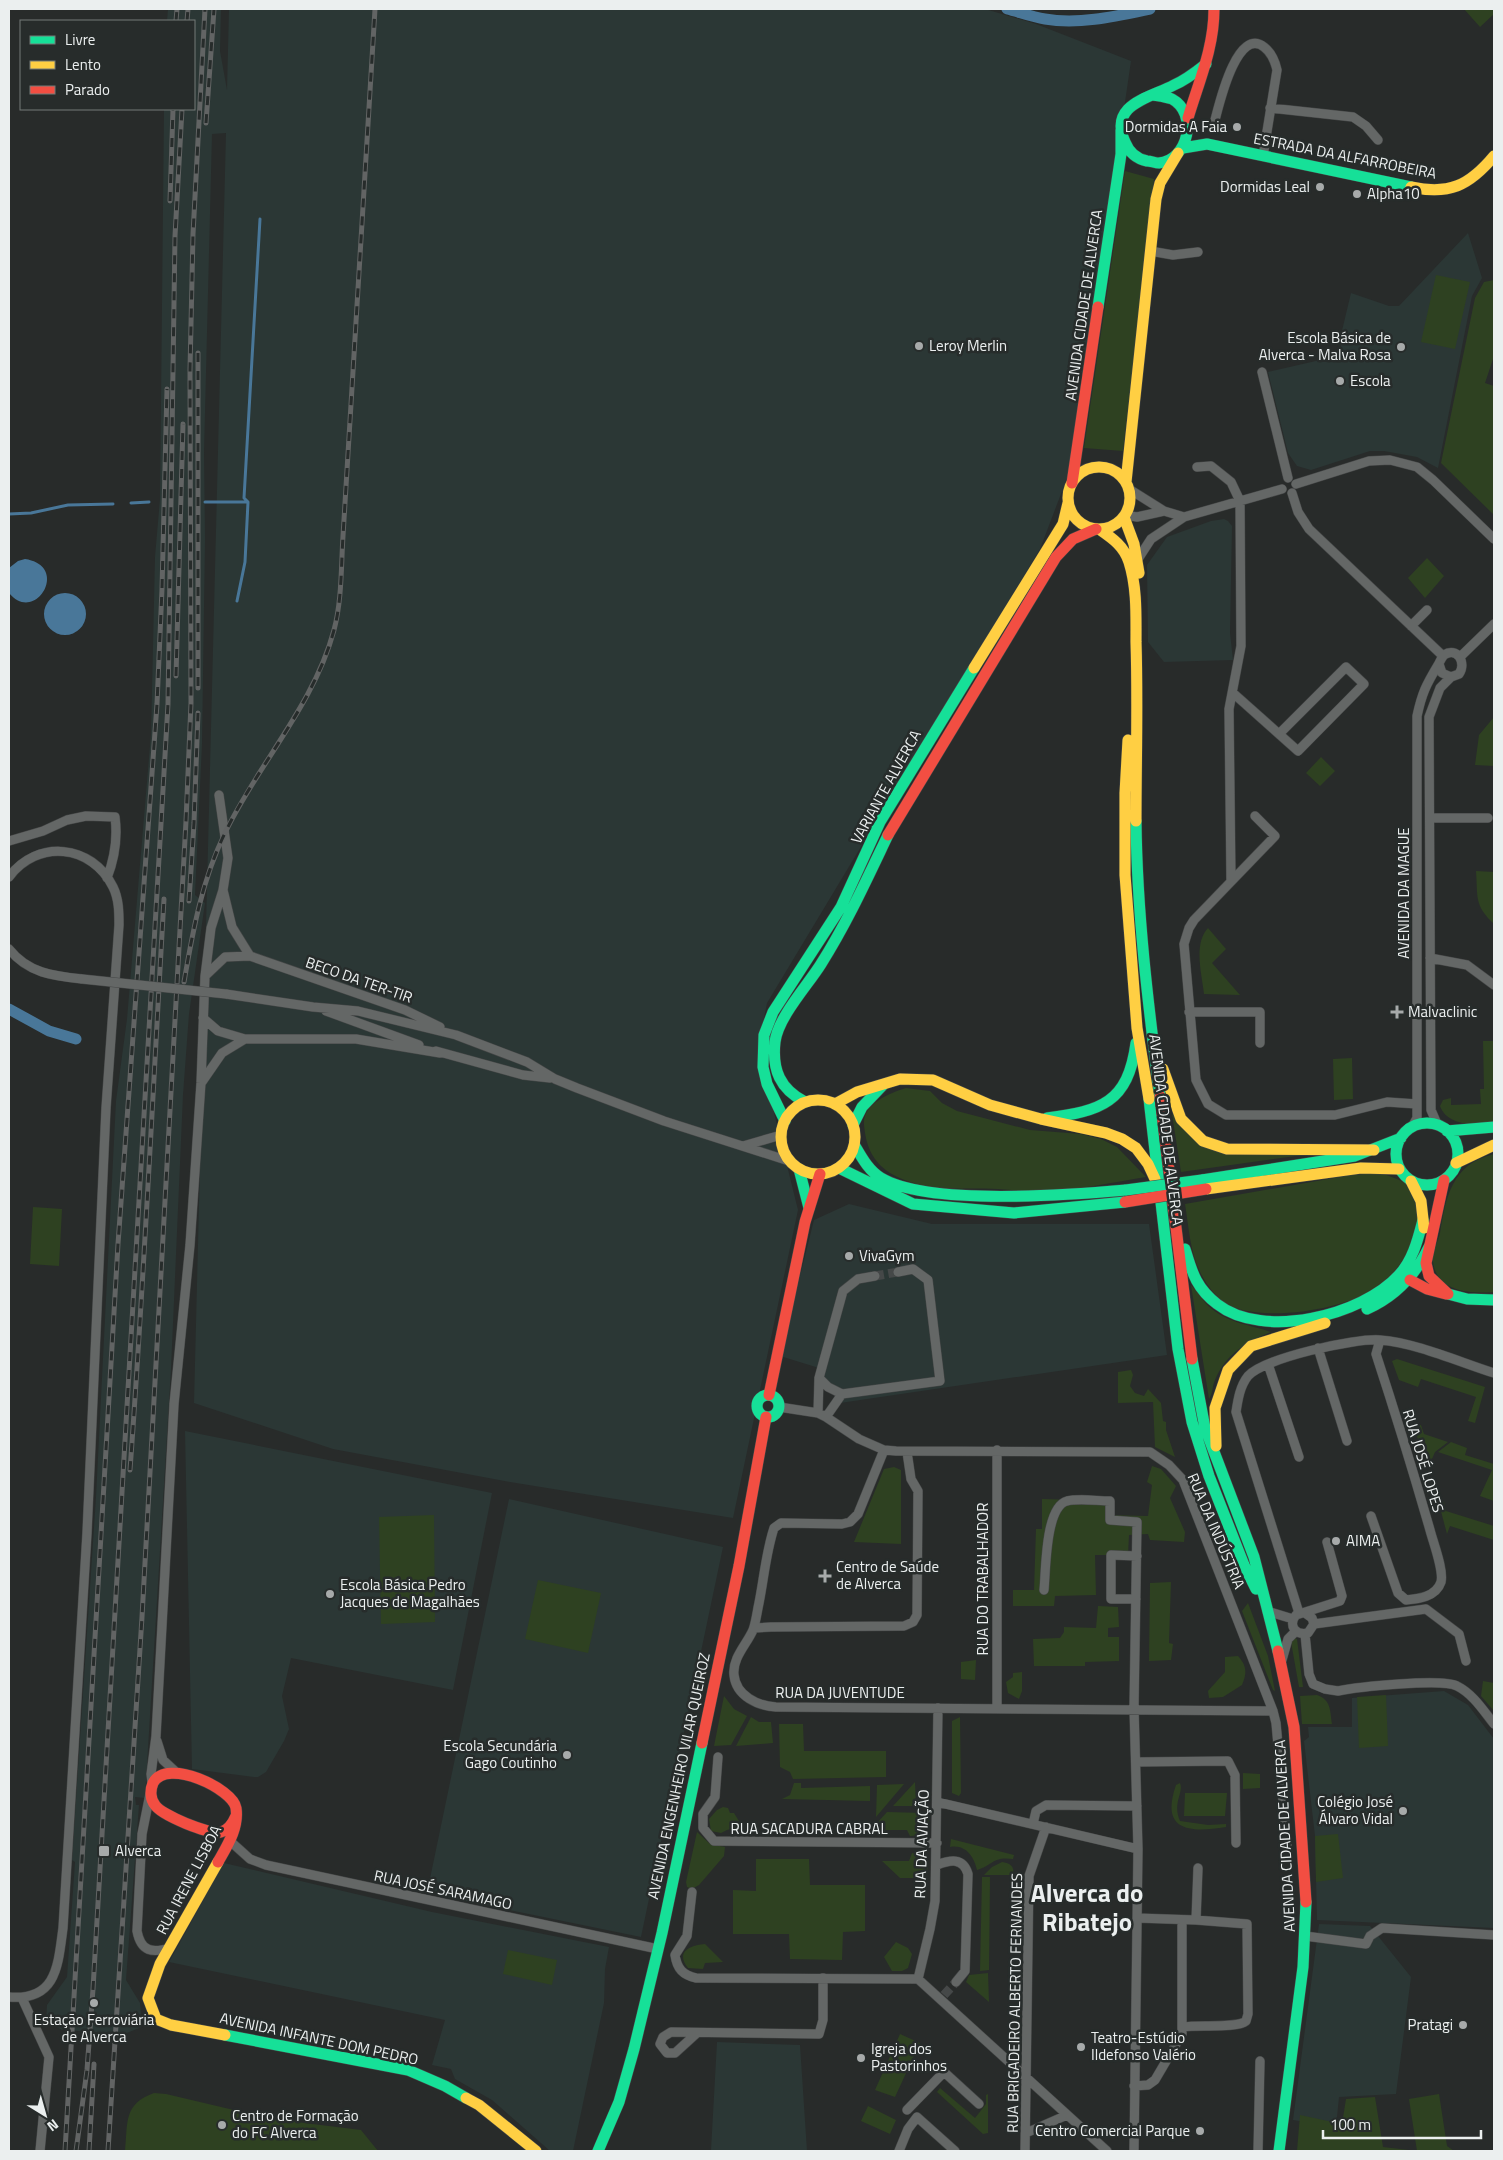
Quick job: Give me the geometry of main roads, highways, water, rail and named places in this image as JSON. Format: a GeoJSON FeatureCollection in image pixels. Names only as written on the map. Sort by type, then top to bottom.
{"type":"FeatureCollection","features":[{"type":"Feature","properties":{"kind":"main road"},"geometry":{"type":"LineString","coordinates":[[1208,144],[1198,138],[1188,122],[1193,98],[1212,50],[1214,9]]}},
{"type":"Feature","properties":{"kind":"main road"},"geometry":{"type":"LineString","coordinates":[[1153,95],[1186,79],[1206,64]]}},
{"type":"Feature","properties":{"kind":"main road"},"geometry":{"type":"LineString","coordinates":[[1127,485],[1116,472],[1102,467],[1095,467],[1082,472],[1072,483],[1068,496],[1070,510],[1078,521],[1098,529],[1109,527],[1124,516],[1130,503],[1127,485],[1156,199],[1160,183],[1180,150],[1189,133],[1185,111],[1174,100],[1160,95],[1153,95],[1146,96],[1132,103],[1124,116],[1121,130],[1122,138],[1130,151],[1149,162],[1164,161],[1180,150]]}},
{"type":"Feature","properties":{"kind":"main road","name":"AVENIDA CIDADE DE ALVERCA"},"geometry":{"type":"LineString","coordinates":[[1072,483],[1121,154],[1121,130]]}},
{"type":"Feature","properties":{"kind":"main road","name":"ESTRADA DA ALFARROBEIRA"},"geometry":{"type":"LineString","coordinates":[[1180,150],[1208,144],[1432,191],[1466,183],[1479,174],[1494,156]]}},
{"type":"Feature","properties":{"kind":"main road","name":"VARIANTE ALVERCA"},"geometry":{"type":"LineString","coordinates":[[785,1121],[767,1084],[762,1067],[764,1035],[773,1012],[841,907],[880,822],[1062,524],[1068,503]]}},
{"type":"Feature","properties":{"kind":"main road","name":"AVENIDA CIDADE DE ALVERCA"},"geometry":{"type":"LineString","coordinates":[[1124,516],[1130,529],[1131,541],[1138,559],[1139,577],[1135,591]]}},
{"type":"Feature","properties":{"kind":"main road","name":"AVENIDA CIDADE DE ALVERCA"},"geometry":{"type":"LineString","coordinates":[[1098,529],[1116,540],[1123,549],[1129,562],[1135,591],[1138,712],[1136,875],[1146,989],[1190,1350],[1205,1428],[1254,1557],[1266,1611],[1282,1662],[1294,1727],[1306,1904],[1306,1936],[1282,2117],[1280,2151]]}},
{"type":"Feature","properties":{"kind":"main road","name":"VARIANTE ALVERCA"},"geometry":{"type":"LineString","coordinates":[[805,1102],[792,1095],[779,1078],[774,1062],[775,1040],[784,1019],[821,964],[851,912],[891,828],[1056,557],[1073,539],[1098,529]]}},
{"type":"Feature","properties":{"kind":"main road","name":"AVENIDA CIDADE DE ALVERCA"},"geometry":{"type":"LineString","coordinates":[[1135,637],[1125,793],[1125,856],[1137,1028],[1144,1060],[1157,1156],[1178,1349],[1192,1422],[1209,1476],[1244,1565],[1266,1611]]}},
{"type":"Feature","properties":{"kind":"main road"},"geometry":{"type":"LineString","coordinates":[[1041,1119],[1090,1111],[1107,1102],[1121,1090],[1134,1061],[1137,1028]]}},
{"type":"Feature","properties":{"kind":"main road"},"geometry":{"type":"LineString","coordinates":[[1154,1046],[1181,1119],[1203,1141],[1228,1149],[1374,1150]]}},
{"type":"Feature","properties":{"kind":"main road"},"geometry":{"type":"LineString","coordinates":[[835,1104],[857,1092],[900,1079],[933,1080],[990,1105],[1041,1119],[1106,1133],[1122,1139],[1136,1148],[1148,1164],[1154,1178],[1163,1224]]}},
{"type":"Feature","properties":{"kind":"main road"},"geometry":{"type":"LineString","coordinates":[[853,1125],[862,1106],[884,1085]]}},
{"type":"Feature","properties":{"kind":"main road"},"geometry":{"type":"LineString","coordinates":[[855,1146],[849,1158],[838,1168],[820,1174],[811,1173],[799,1169],[789,1161],[782,1144],[781,1135],[785,1121],[797,1107],[805,1102],[820,1100],[835,1104],[849,1116],[853,1125],[855,1146],[869,1168],[879,1178],[894,1185],[923,1192],[987,1196],[1053,1196],[1204,1184],[1361,1168],[1400,1169]]}},
{"type":"Feature","properties":{"kind":"main road"},"geometry":{"type":"LineString","coordinates":[[838,1168],[913,1204],[1014,1213],[1125,1202],[1204,1184],[1355,1156],[1401,1138],[1412,1127],[1421,1124],[1443,1128],[1494,1127]]}},
{"type":"Feature","properties":{"kind":"main road"},"geometry":{"type":"LineString","coordinates":[[1443,1128],[1456,1146],[1456,1163],[1444,1180],[1426,1263],[1429,1276],[1448,1294]]}},
{"type":"Feature","properties":{"kind":"main road"},"geometry":{"type":"LineString","coordinates":[[1401,1138],[1396,1153],[1400,1169],[1411,1181],[1421,1201],[1424,1234],[1422,1248],[1410,1271],[1410,1280]]}},
{"type":"Feature","properties":{"kind":"main road"},"geometry":{"type":"LineString","coordinates":[[1456,1163],[1494,1145]]}},
{"type":"Feature","properties":{"kind":"main road","name":"AVENIDA ENGENHEIRO VILAR QUEIROZ"},"geometry":{"type":"LineString","coordinates":[[799,1169],[809,1208]]}},
{"type":"Feature","properties":{"kind":"main road","name":"AVENIDA ENGENHEIRO VILAR QUEIROZ"},"geometry":{"type":"LineString","coordinates":[[598,2151],[612,2120],[621,2093],[658,1949],[739,1566],[766,1417],[760,1413],[758,1402],[762,1396],[769,1395],[809,1208],[820,1174]]}},
{"type":"Feature","properties":{"kind":"main road"},"geometry":{"type":"LineString","coordinates":[[1411,1181],[1428,1185],[1444,1180]]}},
{"type":"Feature","properties":{"kind":"main road"},"geometry":{"type":"LineString","coordinates":[[1176,1225],[1194,1278],[1218,1305],[1250,1319],[1285,1321],[1313,1318],[1344,1310],[1371,1298],[1399,1276],[1417,1247],[1423,1220]]}},
{"type":"Feature","properties":{"kind":"main road"},"geometry":{"type":"LineString","coordinates":[[1216,1454],[1215,1408],[1228,1370],[1251,1346],[1295,1331],[1346,1318],[1384,1301],[1410,1280],[1422,1263],[1429,1247]]}},
{"type":"Feature","properties":{"kind":"main road"},"geometry":{"type":"LineString","coordinates":[[1410,1280],[1423,1288],[1438,1293],[1467,1299],[1494,1300]]}},
{"type":"Feature","properties":{"kind":"main road"},"geometry":{"type":"LineString","coordinates":[[766,1417],[776,1414],[779,1407],[778,1400],[769,1395]]}},
{"type":"Feature","properties":{"kind":"main road","name":"RUA IRENE LISBOA"},"geometry":{"type":"LineString","coordinates":[[148,1998],[160,1964],[230,1841],[236,1816],[236,1806],[228,1795],[176,1772],[162,1774],[152,1787],[153,1803],[159,1810],[207,1831]]}},
{"type":"Feature","properties":{"kind":"main road"},"geometry":{"type":"LineString","coordinates":[[207,1831],[216,1833],[225,1831],[232,1824],[236,1816]]}},
{"type":"Feature","properties":{"kind":"main road"},"geometry":{"type":"LineString","coordinates":[[207,1831],[230,1841]]}},
{"type":"Feature","properties":{"kind":"main road","name":"AVENIDA INFANTE DOM PEDRO"},"geometry":{"type":"LineString","coordinates":[[148,1998],[156,2020],[170,2025],[408,2070],[445,2086],[479,2105],[536,2151]]}},
{"type":"Feature","properties":{"kind":"main road","name":"AVENIDA ENGENHEIRO VILAR QUEIROZ"},"geometry":{"type":"LineString","coordinates":[[590,2151],[603,2137]]}},
{"type":"Feature","properties":{"kind":"water"},"geometry":{"type":"Polygon","coordinates":[[[25,559],[39,564],[46,572],[47,581],[44,591],[38,598],[29,602],[19,601],[9,593],[9,568],[18,561],[25,559]]]}},
{"type":"Feature","properties":{"kind":"water"},"geometry":{"type":"Polygon","coordinates":[[[69,593],[77,596],[83,602],[86,614],[83,626],[77,632],[61,635],[53,632],[47,626],[44,610],[47,602],[53,596],[69,593]]]}},
{"type":"Feature","properties":{"kind":"waterway"},"geometry":{"type":"LineString","coordinates":[[1007,9],[1058,21],[1098,19],[1150,9]]}},
{"type":"Feature","properties":{"kind":"waterway"},"geometry":{"type":"LineString","coordinates":[[237,601],[245,562],[248,502],[244,498],[260,219]]}},
{"type":"Feature","properties":{"kind":"waterway"},"geometry":{"type":"LineString","coordinates":[[131,503],[149,502]]}},
{"type":"Feature","properties":{"kind":"waterway"},"geometry":{"type":"LineString","coordinates":[[205,502],[247,502]]}},
{"type":"Feature","properties":{"kind":"waterway"},"geometry":{"type":"LineString","coordinates":[[9,514],[31,513],[68,505],[113,504]]}},
{"type":"Feature","properties":{"kind":"waterway"},"geometry":{"type":"LineString","coordinates":[[9,1009],[49,1031],[76,1039]]}},
{"type":"Feature","properties":{"kind":"tunnel"},"geometry":{"type":"LineString","coordinates":[[875,1276],[898,1272]]}},
{"type":"Feature","properties":{"kind":"tunnel"},"geometry":{"type":"LineString","coordinates":[[944,1995],[956,1982]]}},
{"type":"Feature","properties":{"kind":"railway"},"geometry":{"type":"LineString","coordinates":[[176,20],[177,9]]}},
{"type":"Feature","properties":{"kind":"railway"},"geometry":{"type":"LineString","coordinates":[[187,20],[188,9]]}},
{"type":"Feature","properties":{"kind":"railway"},"geometry":{"type":"LineString","coordinates":[[108,2151],[142,1617],[186,821],[191,703],[190,370],[193,234],[205,9]]}},
{"type":"Feature","properties":{"kind":"railway"},"geometry":{"type":"LineString","coordinates":[[206,123],[214,9]]}},
{"type":"Feature","properties":{"kind":"railway"},"geometry":{"type":"LineString","coordinates":[[184,982],[199,906],[217,851],[238,808],[313,684],[325,657],[337,619],[341,583],[375,9]]}},
{"type":"Feature","properties":{"kind":"railway"},"geometry":{"type":"LineString","coordinates":[[170,201],[173,110]]}},
{"type":"Feature","properties":{"kind":"railway"},"geometry":{"type":"LineString","coordinates":[[76,2151],[87,2070],[93,1989],[168,704],[175,236],[182,110]]}},
{"type":"Feature","properties":{"kind":"railway"},"geometry":{"type":"LineString","coordinates":[[198,353],[198,688]]}},
{"type":"Feature","properties":{"kind":"railway"},"geometry":{"type":"LineString","coordinates":[[65,2151],[118,1244],[157,704],[167,389]]}},
{"type":"Feature","properties":{"kind":"railway"},"geometry":{"type":"LineString","coordinates":[[176,676],[183,424]]}},
{"type":"Feature","properties":{"kind":"railway"},"geometry":{"type":"LineString","coordinates":[[189,901],[198,713]]}},
{"type":"Feature","properties":{"kind":"railway"},"geometry":{"type":"LineString","coordinates":[[130,1470],[164,899]]}},
{"type":"Feature","properties":{"kind":"railway"},"geometry":{"type":"LineString","coordinates":[[89,2151],[94,2064]]}},
{"type":"Feature","properties":{"kind":"place","name":"Dormidas A Faia"},"geometry":{"type":"Point","coordinates":[1237,127]}},
{"type":"Feature","properties":{"kind":"place","name":"Dormidas Leal"},"geometry":{"type":"Point","coordinates":[1320,187]}},
{"type":"Feature","properties":{"kind":"place","name":"Alpha10"},"geometry":{"type":"Point","coordinates":[1357,194]}},
{"type":"Feature","properties":{"kind":"place","name":"Leroy Merlin"},"geometry":{"type":"Point","coordinates":[919,346]}},
{"type":"Feature","properties":{"kind":"place","name":"Escola Básica de Alverca - Malva Rosa"},"geometry":{"type":"Point","coordinates":[1401,347]}},
{"type":"Feature","properties":{"kind":"place","name":"Escola"},"geometry":{"type":"Point","coordinates":[1340,381]}},
{"type":"Feature","properties":{"kind":"place","name":"Malvaclinic"},"geometry":{"type":"Point","coordinates":[1397,1012]}},
{"type":"Feature","properties":{"kind":"place","name":"VivaGym"},"geometry":{"type":"Point","coordinates":[849,1256]}},
{"type":"Feature","properties":{"kind":"place","name":"AIMA"},"geometry":{"type":"Point","coordinates":[1336,1541]}},
{"type":"Feature","properties":{"kind":"place","name":"Centro de Saúde de Alverca"},"geometry":{"type":"Point","coordinates":[825,1576]}},
{"type":"Feature","properties":{"kind":"place","name":"Escola Básica Pedro Jacques de Magalhães"},"geometry":{"type":"Point","coordinates":[330,1594]}},
{"type":"Feature","properties":{"kind":"place","name":"Escola Secundária Gago Coutinho"},"geometry":{"type":"Point","coordinates":[567,1755]}},
{"type":"Feature","properties":{"kind":"place","name":"Colégio José Álvaro Vidal"},"geometry":{"type":"Point","coordinates":[1403,1811]}},
{"type":"Feature","properties":{"kind":"place","name":"Alverca"},"geometry":{"type":"Point","coordinates":[104,1851]}},
{"type":"Feature","properties":{"kind":"place","name":"Estação Ferroviária de Alverca"},"geometry":{"type":"Point","coordinates":[94,2003]}},
{"type":"Feature","properties":{"kind":"place","name":"Pratagi"},"geometry":{"type":"Point","coordinates":[1463,2025]}},
{"type":"Feature","properties":{"kind":"place","name":"Teatro-Estúdio Ildefonso Valério"},"geometry":{"type":"Point","coordinates":[1081,2047]}},
{"type":"Feature","properties":{"kind":"place","name":"Igreja dos Pastorinhos"},"geometry":{"type":"Point","coordinates":[861,2058]}},
{"type":"Feature","properties":{"kind":"place","name":"Centro de Formação do FC Alverca"},"geometry":{"type":"Point","coordinates":[222,2125]}},
{"type":"Feature","properties":{"kind":"place","name":"Centro Comercial Parque"},"geometry":{"type":"Point","coordinates":[1200,2131]}},
{"type":"Feature","properties":{"kind":"district","name":"Alverca do Ribatejo"},"geometry":{"type":"Point","coordinates":[1087,1908]}}]}
